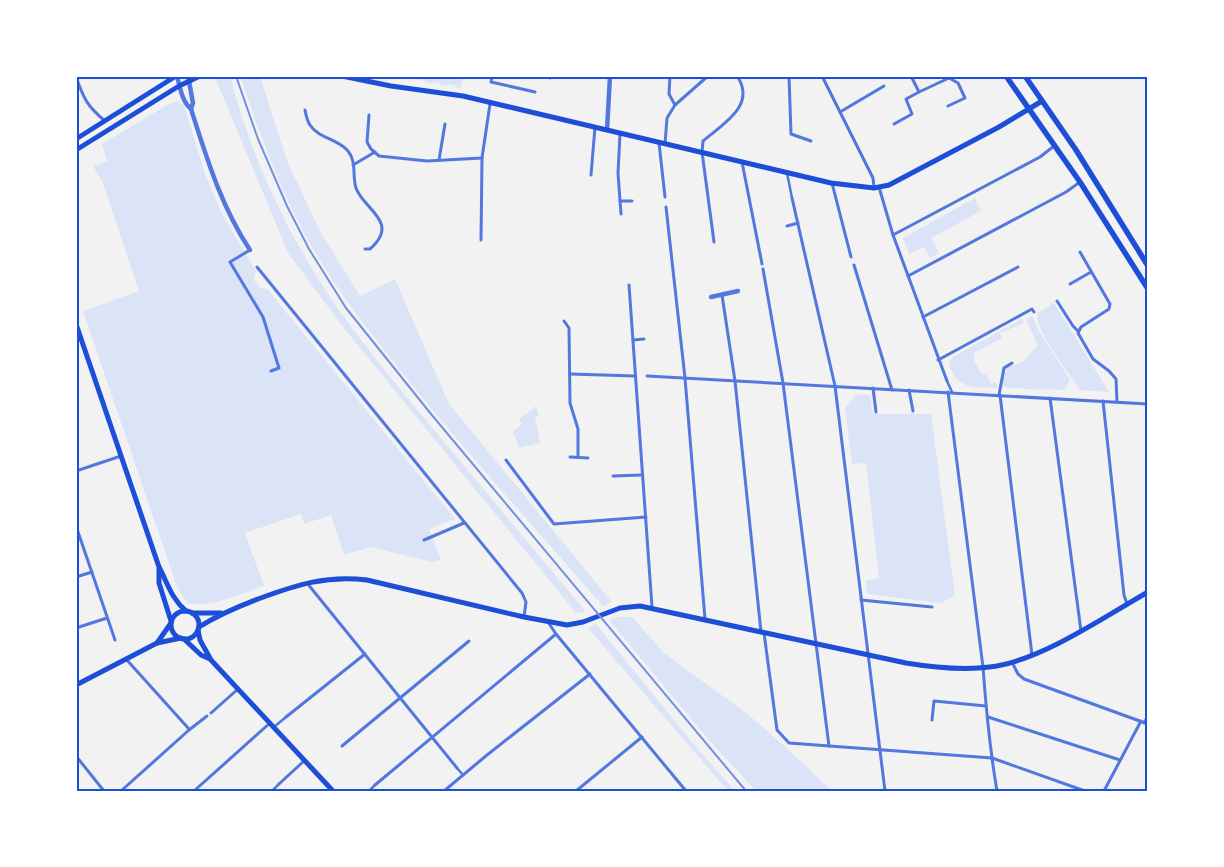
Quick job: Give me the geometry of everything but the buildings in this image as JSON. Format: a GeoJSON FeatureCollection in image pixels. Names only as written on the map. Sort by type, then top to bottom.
{"type":"FeatureCollection","features":[{"type":"Feature","properties":{"kind":"highway"},"geometry":{"type":"LineString","coordinates":[[1006,76],[1080,182],[1148,289]]}},
{"type":"Feature","properties":{"kind":"highway"},"geometry":{"type":"LineString","coordinates":[[1025,76],[1076,150],[1148,266]]}},
{"type":"Feature","properties":{"kind":"main road"},"geometry":{"type":"LineString","coordinates":[[76,139],[177,76]]}},
{"type":"Feature","properties":{"kind":"main road"},"geometry":{"type":"LineString","coordinates":[[76,150],[189,79],[200,76]]}},
{"type":"Feature","properties":{"kind":"main road"},"geometry":{"type":"LineString","coordinates":[[342,76],[391,86],[463,96],[490,104],[831,183],[876,188],[889,185],[1042,101]]}},
{"type":"Feature","properties":{"kind":"main road"},"geometry":{"type":"LineString","coordinates":[[76,324],[159,567],[172,596],[198,620],[201,644],[211,660],[333,791]]}},
{"type":"Feature","properties":{"kind":"main road"},"geometry":{"type":"LineString","coordinates":[[159,567],[159,582],[174,633],[211,660]]}},
{"type":"Feature","properties":{"kind":"main road"},"geometry":{"type":"LineString","coordinates":[[76,685],[156,643],[191,638],[198,629],[221,613],[307,582],[336,578],[367,580],[524,617],[567,625],[578,624],[625,606],[652,607],[816,644],[934,667],[983,667],[1012,662],[1032,655],[1081,631],[1148,592]]}},
{"type":"Feature","properties":{"kind":"main road"},"geometry":{"type":"LineString","coordinates":[[156,643],[176,614],[189,612],[221,613]]}},
{"type":"Feature","properties":{"kind":"street"},"geometry":{"type":"LineString","coordinates":[[177,76],[187,105],[191,109],[215,182],[240,235],[250,250],[230,262],[263,317],[279,368],[272,370]]}},
{"type":"Feature","properties":{"kind":"street"},"geometry":{"type":"LineString","coordinates":[[492,76],[491,82],[535,92]]}},
{"type":"Feature","properties":{"kind":"street"},"geometry":{"type":"LineString","coordinates":[[607,130],[610,76]]}},
{"type":"Feature","properties":{"kind":"street"},"geometry":{"type":"LineString","coordinates":[[670,76],[669,94],[675,105]]}},
{"type":"Feature","properties":{"kind":"street"},"geometry":{"type":"LineString","coordinates":[[665,145],[667,118],[675,105],[708,76]]}},
{"type":"Feature","properties":{"kind":"street"},"geometry":{"type":"LineString","coordinates":[[714,242],[702,152],[703,141],[740,108],[744,98],[742,84],[737,76]]}},
{"type":"Feature","properties":{"kind":"street"},"geometry":{"type":"LineString","coordinates":[[789,76],[791,134],[811,141]]}},
{"type":"Feature","properties":{"kind":"street"},"geometry":{"type":"LineString","coordinates":[[911,76],[919,92]]}},
{"type":"Feature","properties":{"kind":"street"},"geometry":{"type":"LineString","coordinates":[[954,81],[956,76]]}},
{"type":"Feature","properties":{"kind":"street"},"geometry":{"type":"LineString","coordinates":[[76,77],[83,97],[90,109],[105,121]]}},
{"type":"Feature","properties":{"kind":"street"},"geometry":{"type":"LineString","coordinates":[[824,77],[873,178],[950,392],[997,791]]}},
{"type":"Feature","properties":{"kind":"street"},"geometry":{"type":"LineString","coordinates":[[894,124],[912,114],[906,99],[949,78],[958,83],[965,98],[948,106]]}},
{"type":"Feature","properties":{"kind":"street"},"geometry":{"type":"LineString","coordinates":[[189,79],[193,103],[191,109]]}},
{"type":"Feature","properties":{"kind":"street"},"geometry":{"type":"LineString","coordinates":[[840,112],[884,86]]}},
{"type":"Feature","properties":{"kind":"street"},"geometry":{"type":"LineString","coordinates":[[481,240],[482,158],[490,104]]}},
{"type":"Feature","properties":{"kind":"street"},"geometry":{"type":"LineString","coordinates":[[304,110],[310,125],[317,132],[348,151],[352,158],[356,188],[377,215],[381,224],[380,235],[376,244],[370,249],[365,249]]}},
{"type":"Feature","properties":{"kind":"street"},"geometry":{"type":"LineString","coordinates":[[369,115],[367,142],[379,156],[439,160],[482,158]]}},
{"type":"Feature","properties":{"kind":"street"},"geometry":{"type":"LineString","coordinates":[[439,160],[445,124]]}},
{"type":"Feature","properties":{"kind":"street"},"geometry":{"type":"LineString","coordinates":[[591,175],[595,127]]}},
{"type":"Feature","properties":{"kind":"street"},"geometry":{"type":"LineString","coordinates":[[620,133],[618,174],[621,214]]}},
{"type":"Feature","properties":{"kind":"street"},"geometry":{"type":"LineString","coordinates":[[659,143],[665,197]]}},
{"type":"Feature","properties":{"kind":"street"},"geometry":{"type":"LineString","coordinates":[[893,235],[1040,157],[1055,145]]}},
{"type":"Feature","properties":{"kind":"street"},"geometry":{"type":"LineString","coordinates":[[353,165],[375,152]]}},
{"type":"Feature","properties":{"kind":"street"},"geometry":{"type":"LineString","coordinates":[[742,162],[783,383],[829,746]]}},
{"type":"Feature","properties":{"kind":"street"},"geometry":{"type":"LineString","coordinates":[[787,173],[835,386],[885,791]]}},
{"type":"Feature","properties":{"kind":"street"},"geometry":{"type":"LineString","coordinates":[[908,276],[1066,192],[1080,182]]}},
{"type":"Feature","properties":{"kind":"street"},"geometry":{"type":"LineString","coordinates":[[831,183],[851,257]]}},
{"type":"Feature","properties":{"kind":"street"},"geometry":{"type":"LineString","coordinates":[[620,201],[632,201]]}},
{"type":"Feature","properties":{"kind":"street"},"geometry":{"type":"LineString","coordinates":[[666,207],[685,378],[705,619]]}},
{"type":"Feature","properties":{"kind":"street"},"geometry":{"type":"LineString","coordinates":[[787,226],[798,223]]}},
{"type":"Feature","properties":{"kind":"street"},"geometry":{"type":"LineString","coordinates":[[1078,331],[1080,327],[1110,307],[1110,302],[1080,252]]}},
{"type":"Feature","properties":{"kind":"street"},"geometry":{"type":"LineString","coordinates":[[854,265],[892,390]]}},
{"type":"Feature","properties":{"kind":"street"},"geometry":{"type":"LineString","coordinates":[[258,267],[522,593],[526,602],[524,617]]}},
{"type":"Feature","properties":{"kind":"street"},"geometry":{"type":"LineString","coordinates":[[923,317],[1018,267]]}},
{"type":"Feature","properties":{"kind":"street"},"geometry":{"type":"LineString","coordinates":[[1070,284],[1091,272]]}},
{"type":"Feature","properties":{"kind":"street"},"geometry":{"type":"LineString","coordinates":[[629,285],[652,607]]}},
{"type":"Feature","properties":{"kind":"street"},"geometry":{"type":"LineString","coordinates":[[710,297],[738,291]]}},
{"type":"Feature","properties":{"kind":"street"},"geometry":{"type":"LineString","coordinates":[[722,295],[735,381],[762,632],[777,730],[782,738],[789,744],[992,758],[1085,791]]}},
{"type":"Feature","properties":{"kind":"street"},"geometry":{"type":"LineString","coordinates":[[1057,301],[1078,331],[1079,336],[1093,358],[1109,371],[1116,380],[1117,402]]}},
{"type":"Feature","properties":{"kind":"street"},"geometry":{"type":"LineString","coordinates":[[938,360],[1032,309],[1034,312]]}},
{"type":"Feature","properties":{"kind":"street"},"geometry":{"type":"LineString","coordinates":[[564,321],[569,328],[570,404],[578,429],[578,457]]}},
{"type":"Feature","properties":{"kind":"street"},"geometry":{"type":"LineString","coordinates":[[633,340],[644,339]]}},
{"type":"Feature","properties":{"kind":"street"},"geometry":{"type":"LineString","coordinates":[[1012,363],[1004,368],[1000,395],[1032,655]]}},
{"type":"Feature","properties":{"kind":"street"},"geometry":{"type":"LineString","coordinates":[[570,374],[635,376]]}},
{"type":"Feature","properties":{"kind":"street"},"geometry":{"type":"LineString","coordinates":[[647,376],[1148,404]]}},
{"type":"Feature","properties":{"kind":"street"},"geometry":{"type":"LineString","coordinates":[[873,388],[876,412]]}},
{"type":"Feature","properties":{"kind":"street"},"geometry":{"type":"LineString","coordinates":[[909,390],[912,411]]}},
{"type":"Feature","properties":{"kind":"street"},"geometry":{"type":"LineString","coordinates":[[1050,398],[1081,631]]}},
{"type":"Feature","properties":{"kind":"street"},"geometry":{"type":"LineString","coordinates":[[1103,401],[1124,594],[1127,604]]}},
{"type":"Feature","properties":{"kind":"street"},"geometry":{"type":"LineString","coordinates":[[76,471],[121,456]]}},
{"type":"Feature","properties":{"kind":"street"},"geometry":{"type":"LineString","coordinates":[[570,457],[588,458]]}},
{"type":"Feature","properties":{"kind":"street"},"geometry":{"type":"LineString","coordinates":[[506,460],[554,524],[646,517]]}},
{"type":"Feature","properties":{"kind":"street"},"geometry":{"type":"LineString","coordinates":[[613,476],[642,475]]}},
{"type":"Feature","properties":{"kind":"street"},"geometry":{"type":"LineString","coordinates":[[424,540],[464,523]]}},
{"type":"Feature","properties":{"kind":"street"},"geometry":{"type":"LineString","coordinates":[[76,526],[115,640]]}},
{"type":"Feature","properties":{"kind":"street"},"geometry":{"type":"LineString","coordinates":[[76,577],[92,572]]}},
{"type":"Feature","properties":{"kind":"street"},"geometry":{"type":"LineString","coordinates":[[307,582],[463,775]]}},
{"type":"Feature","properties":{"kind":"street"},"geometry":{"type":"LineString","coordinates":[[861,600],[932,607]]}},
{"type":"Feature","properties":{"kind":"street"},"geometry":{"type":"LineString","coordinates":[[76,628],[107,618]]}},
{"type":"Feature","properties":{"kind":"street"},"geometry":{"type":"LineString","coordinates":[[547,622],[686,791]]}},
{"type":"Feature","properties":{"kind":"street"},"geometry":{"type":"LineString","coordinates":[[369,791],[556,634]]}},
{"type":"Feature","properties":{"kind":"street"},"geometry":{"type":"LineString","coordinates":[[342,746],[469,641]]}},
{"type":"Feature","properties":{"kind":"street"},"geometry":{"type":"LineString","coordinates":[[194,791],[272,725],[286,717],[365,654]]}},
{"type":"Feature","properties":{"kind":"street"},"geometry":{"type":"LineString","coordinates":[[126,659],[189,730]]}},
{"type":"Feature","properties":{"kind":"street"},"geometry":{"type":"LineString","coordinates":[[1012,662],[1018,674],[1024,679],[1144,723]]}},
{"type":"Feature","properties":{"kind":"street"},"geometry":{"type":"LineString","coordinates":[[444,791],[590,674]]}},
{"type":"Feature","properties":{"kind":"street"},"geometry":{"type":"LineString","coordinates":[[121,791],[238,689]]}},
{"type":"Feature","properties":{"kind":"street"},"geometry":{"type":"LineString","coordinates":[[932,720],[934,700],[986,706]]}},
{"type":"Feature","properties":{"kind":"street"},"geometry":{"type":"LineString","coordinates":[[1104,791],[1120,760],[1148,716]]}},
{"type":"Feature","properties":{"kind":"street"},"geometry":{"type":"LineString","coordinates":[[988,717],[1120,760]]}},
{"type":"Feature","properties":{"kind":"street"},"geometry":{"type":"LineString","coordinates":[[576,791],[642,737]]}},
{"type":"Feature","properties":{"kind":"street"},"geometry":{"type":"LineString","coordinates":[[76,756],[104,791]]}},
{"type":"Feature","properties":{"kind":"street"},"geometry":{"type":"LineString","coordinates":[[272,791],[304,761]]}},
{"type":"Feature","properties":{"kind":"shaded area"},"geometry":{"type":"Polygon","coordinates":[[[223,76],[230,76],[246,130],[267,183],[292,234],[321,283],[367,348],[400,389],[586,612],[576,613],[343,327],[288,253],[216,80],[223,76]]]}},
{"type":"Feature","properties":{"kind":"shaded area"},"geometry":{"type":"Polygon","coordinates":[[[240,76],[260,76],[287,161],[320,231],[360,296],[395,279],[449,404],[612,602],[603,606],[475,460],[377,341],[343,295],[312,247],[290,206],[263,142],[240,76]]]}},
{"type":"Feature","properties":{"kind":"shaded area"},"geometry":{"type":"Polygon","coordinates":[[[406,76],[463,76],[461,88],[455,85],[440,85],[440,83],[411,79],[411,77],[406,76]]]}},
{"type":"Feature","properties":{"kind":"shaded area"},"geometry":{"type":"Polygon","coordinates":[[[178,101],[184,105],[205,174],[222,214],[256,271],[254,280],[259,287],[268,290],[455,519],[429,529],[441,560],[432,562],[371,547],[344,555],[331,515],[304,524],[301,514],[245,533],[264,586],[209,603],[189,604],[182,596],[176,584],[83,311],[139,291],[103,183],[93,166],[107,161],[102,144],[169,104],[178,101]]]}},
{"type":"Feature","properties":{"kind":"shaded area"},"geometry":{"type":"Polygon","coordinates":[[[975,198],[981,211],[931,238],[939,253],[930,258],[924,247],[909,254],[903,238],[975,198]]]}},
{"type":"Feature","properties":{"kind":"shaded area"},"geometry":{"type":"Polygon","coordinates":[[[1054,303],[1109,392],[1080,390],[1047,341],[1038,321],[1037,313],[1054,303]]]}},
{"type":"Feature","properties":{"kind":"shaded area"},"geometry":{"type":"Polygon","coordinates":[[[1032,316],[1040,333],[1070,380],[1064,390],[1002,387],[1007,367],[1023,361],[1038,346],[1026,319],[1032,316]]]}},
{"type":"Feature","properties":{"kind":"shaded area"},"geometry":{"type":"Polygon","coordinates":[[[1022,319],[1024,323],[1000,333],[1002,338],[974,353],[975,356],[973,358],[982,375],[999,368],[986,375],[991,384],[997,383],[997,388],[968,386],[957,379],[949,365],[954,356],[1022,319]]]}},
{"type":"Feature","properties":{"kind":"shaded area"},"geometry":{"type":"Polygon","coordinates":[[[857,394],[870,395],[873,414],[931,414],[955,595],[941,603],[867,594],[866,580],[879,578],[866,463],[852,464],[845,408],[857,394]]]}},
{"type":"Feature","properties":{"kind":"shaded area"},"geometry":{"type":"Polygon","coordinates":[[[536,406],[539,415],[535,417],[540,443],[519,448],[513,431],[522,424],[519,419],[536,406]]]}},
{"type":"Feature","properties":{"kind":"shaded area"},"geometry":{"type":"Polygon","coordinates":[[[617,617],[632,617],[663,652],[750,716],[832,791],[756,791],[707,738],[609,620],[617,617]]]}},
{"type":"Feature","properties":{"kind":"shaded area"},"geometry":{"type":"Polygon","coordinates":[[[596,624],[691,741],[735,791],[728,791],[588,628],[596,624]]]}},
{"type":"Feature","properties":{"kind":"railway"},"geometry":{"type":"LineString","coordinates":[[236,76],[258,139],[287,206],[309,249],[346,308],[431,414],[746,791]]}}]}
